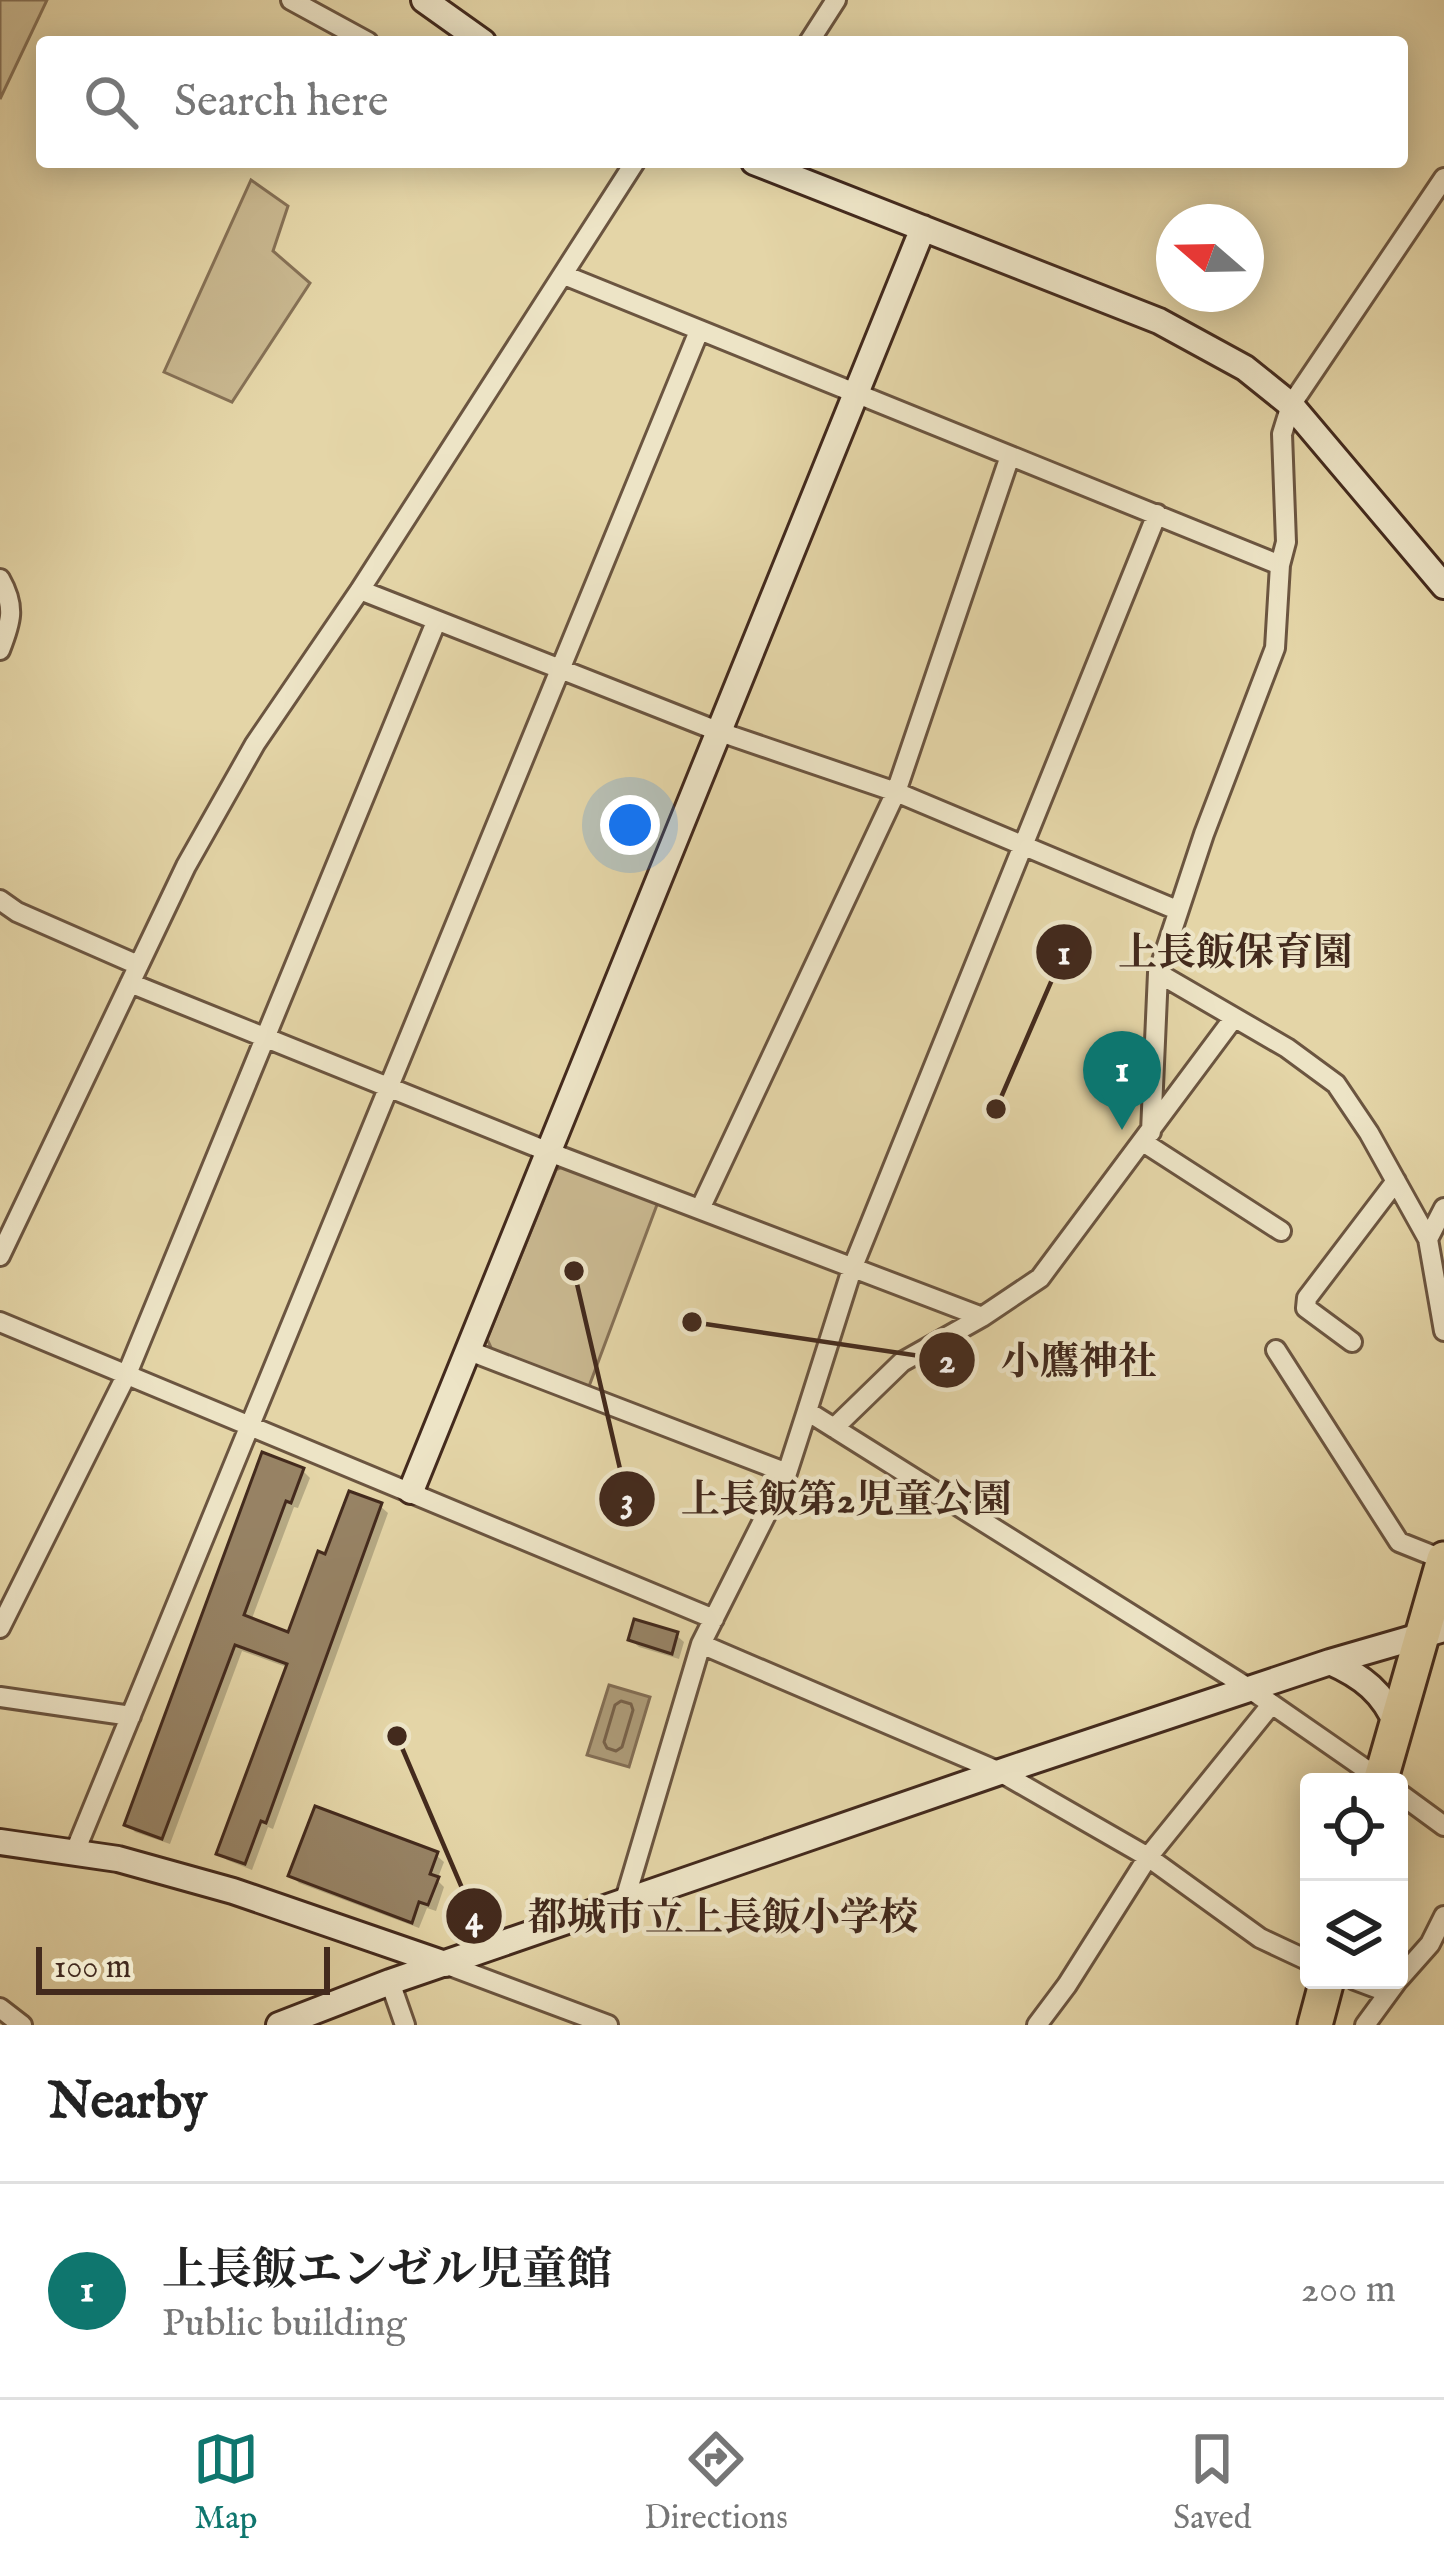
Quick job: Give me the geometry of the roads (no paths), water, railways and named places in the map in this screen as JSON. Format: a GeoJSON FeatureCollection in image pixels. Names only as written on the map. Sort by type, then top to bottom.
{"type":"FeatureCollection","features":[{"type":"Feature","properties":{"kind":"highway"},"geometry":{"type":"LineString","coordinates":[[1388,1773],[1397,1726],[1434,1632],[1444,1560]]}},
{"type":"Feature","properties":{"kind":"highway"},"geometry":{"type":"LineString","coordinates":[[1315,2025],[1325,1989]]}},
{"type":"Feature","properties":{"kind":"street"},"geometry":{"type":"LineString","coordinates":[[290,0],[357,36]]}},
{"type":"Feature","properties":{"kind":"street"},"geometry":{"type":"LineString","coordinates":[[424,0],[475,36]]}},
{"type":"Feature","properties":{"kind":"street"},"geometry":{"type":"LineString","coordinates":[[813,36],[836,0]]}},
{"type":"Feature","properties":{"kind":"street"},"geometry":{"type":"LineString","coordinates":[[0,1256],[186,866],[255,744],[361,590],[631,168]]}},
{"type":"Feature","properties":{"kind":"street"},"geometry":{"type":"LineString","coordinates":[[769,168],[1174,328],[1245,368],[1291,405],[1444,586]]}},
{"type":"Feature","properties":{"kind":"street"},"geometry":{"type":"LineString","coordinates":[[1147,1137],[1158,973],[1177,910],[1271,667],[1286,542],[1282,434],[1291,405],[1444,178]]}},
{"type":"Feature","properties":{"kind":"street"},"geometry":{"type":"LineString","coordinates":[[411,1491],[923,228]]}},
{"type":"Feature","properties":{"kind":"street"},"geometry":{"type":"LineString","coordinates":[[564,275],[1280,565]]}},
{"type":"Feature","properties":{"kind":"street"},"geometry":{"type":"LineString","coordinates":[[74,1854],[699,332]]}},
{"type":"Feature","properties":{"kind":"street"},"geometry":{"type":"LineString","coordinates":[[700,1209],[896,792],[1010,456]]}},
{"type":"Feature","properties":{"kind":"street"},"geometry":{"type":"LineString","coordinates":[[624,1903],[701,1644],[787,1473],[852,1269],[1157,514]]}},
{"type":"Feature","properties":{"kind":"street"},"geometry":{"type":"LineString","coordinates":[[0,579],[10,596],[13,619],[0,650]]}},
{"type":"Feature","properties":{"kind":"street"},"geometry":{"type":"LineString","coordinates":[[361,590],[720,732],[896,792],[1177,910]]}},
{"type":"Feature","properties":{"kind":"street"},"geometry":{"type":"LineString","coordinates":[[0,1628],[127,1374],[436,622]]}},
{"type":"Feature","properties":{"kind":"street"},"geometry":{"type":"LineString","coordinates":[[0,900],[266,1040],[982,1317]]}},
{"type":"Feature","properties":{"kind":"street"},"geometry":{"type":"LineString","coordinates":[[1158,973],[1287,1048],[1336,1084],[1429,1239],[1444,1330]]}},
{"type":"Feature","properties":{"kind":"street"},"geometry":{"type":"LineString","coordinates":[[833,1428],[902,1362],[1040,1278],[1233,1019]]}},
{"type":"Feature","properties":{"kind":"street"},"geometry":{"type":"LineString","coordinates":[[1147,1137],[1281,1231]]}},
{"type":"Feature","properties":{"kind":"street"},"geometry":{"type":"LineString","coordinates":[[1352,1342],[1306,1308],[1307,1298],[1396,1181]]}},
{"type":"Feature","properties":{"kind":"street"},"geometry":{"type":"LineString","coordinates":[[1429,1239],[1444,1208]]}},
{"type":"Feature","properties":{"kind":"street"},"geometry":{"type":"LineString","coordinates":[[0,1322],[714,1619]]}},
{"type":"Feature","properties":{"kind":"street"},"geometry":{"type":"LineString","coordinates":[[467,1350],[787,1473]]}},
{"type":"Feature","properties":{"kind":"street"},"geometry":{"type":"LineString","coordinates":[[1276,1350],[1399,1542],[1444,1560]]}},
{"type":"Feature","properties":{"kind":"street"},"geometry":{"type":"LineString","coordinates":[[807,1412],[1250,1689],[1370,1773]]}},
{"type":"Feature","properties":{"kind":"street"},"geometry":{"type":"LineString","coordinates":[[279,2025],[390,1982],[1000,1772],[1434,1632]]}},
{"type":"Feature","properties":{"kind":"street"},"geometry":{"type":"LineString","coordinates":[[701,1644],[1000,1772],[1148,1857],[1260,1938],[1300,1957]]}},
{"type":"Feature","properties":{"kind":"street"},"geometry":{"type":"LineString","coordinates":[[1330,1662],[1373,1687],[1387,1701],[1397,1726]]}},
{"type":"Feature","properties":{"kind":"street"},"geometry":{"type":"LineString","coordinates":[[0,1697],[131,1716]]}},
{"type":"Feature","properties":{"kind":"street"},"geometry":{"type":"LineString","coordinates":[[1037,2025],[1148,1857],[1271,1705]]}},
{"type":"Feature","properties":{"kind":"street"},"geometry":{"type":"LineString","coordinates":[[1408,1800],[1444,1826]]}},
{"type":"Feature","properties":{"kind":"street"},"geometry":{"type":"LineString","coordinates":[[0,1842],[118,1859],[233,1891],[608,2025]]}},
{"type":"Feature","properties":{"kind":"street"},"geometry":{"type":"LineString","coordinates":[[1408,1969],[1430,1944],[1444,1916]]}},
{"type":"Feature","properties":{"kind":"street"},"geometry":{"type":"LineString","coordinates":[[390,1982],[405,2025]]}},
{"type":"Feature","properties":{"kind":"street"},"geometry":{"type":"LineString","coordinates":[[1365,2025],[1391,1989]]}},
{"type":"Feature","properties":{"kind":"street"},"geometry":{"type":"LineString","coordinates":[[0,2008],[22,2025]]}},
{"type":"Feature","properties":{"kind":"water"},"geometry":{"type":"Polygon","coordinates":[[[609,1685],[650,1697],[629,1767],[587,1755],[609,1685]]]}},
{"type":"Feature","properties":{"kind":"place","name":"上長飯保育園"},"geometry":{"type":"Point","coordinates":[996,1109]}},
{"type":"Feature","properties":{"kind":"place","name":"上長飯エンゼル児童館"},"geometry":{"type":"Point","coordinates":[1122,1130]}},
{"type":"Feature","properties":{"kind":"place","name":"上長飯第2児童公園"},"geometry":{"type":"Point","coordinates":[574,1271]}},
{"type":"Feature","properties":{"kind":"place","name":"小鷹神社"},"geometry":{"type":"Point","coordinates":[692,1322]}},
{"type":"Feature","properties":{"kind":"place","name":"都城市立上長飯小学校"},"geometry":{"type":"Point","coordinates":[397,1736]}}]}
